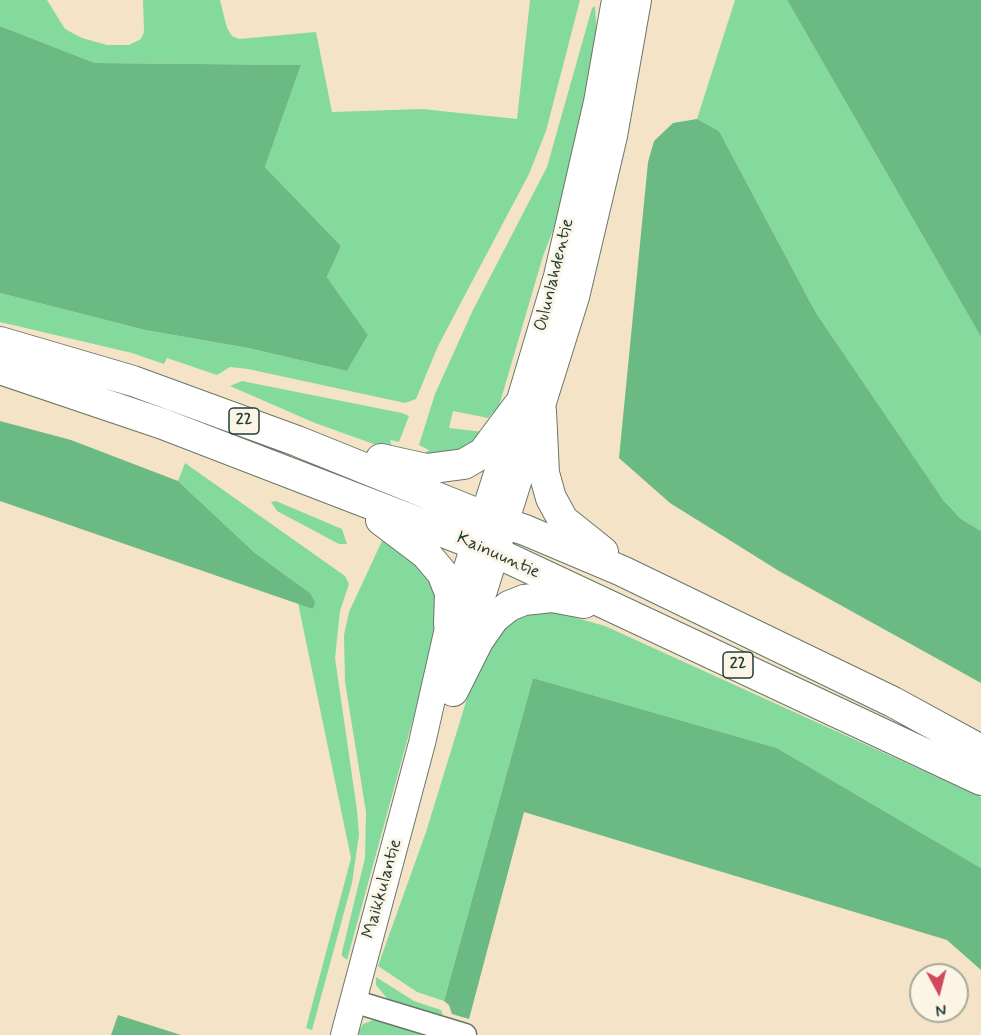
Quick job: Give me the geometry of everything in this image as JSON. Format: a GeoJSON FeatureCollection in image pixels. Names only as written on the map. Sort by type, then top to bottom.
{"type":"FeatureCollection","features":[{"type":"Feature","properties":{"kind":"highway","name":"Kainuuntie"},"geometry":{"type":"LineString","coordinates":[[0,342],[133,381],[297,441],[622,571],[893,702],[981,750]]}},
{"type":"Feature","properties":{"kind":"highway","name":"Kainuuntie"},"geometry":{"type":"LineString","coordinates":[[0,369],[163,424],[485,548],[981,780]]}},
{"type":"Feature","properties":{"kind":"highway"},"geometry":{"type":"LineString","coordinates":[[297,441],[426,469],[453,468],[483,453],[530,409]]}},
{"type":"Feature","properties":{"kind":"highway"},"geometry":{"type":"LineString","coordinates":[[530,409],[551,498],[563,520],[593,543],[622,571]]}},
{"type":"Feature","properties":{"kind":"highway"},"geometry":{"type":"LineString","coordinates":[[341,493],[406,537],[436,566],[450,592],[449,624]]}},
{"type":"Feature","properties":{"kind":"highway"},"geometry":{"type":"LineString","coordinates":[[453,691],[478,641],[494,618],[509,606],[524,600],[552,597],[616,608]]}},
{"type":"Feature","properties":{"kind":"main road","name":"Oulunlahdentie"},"geometry":{"type":"LineString","coordinates":[[530,409],[556,276],[597,102],[615,0]]}},
{"type":"Feature","properties":{"kind":"main road","name":"Oulunlahdentie"},"geometry":{"type":"LineString","coordinates":[[485,548],[530,409],[576,297],[600,198],[630,55],[638,0]]}},
{"type":"Feature","properties":{"kind":"main road","name":"Maikkulantie"},"geometry":{"type":"LineString","coordinates":[[344,1035],[422,743],[449,624],[485,548]]}},
{"type":"Feature","properties":{"kind":"main road","name":"Maikkulantie"},"geometry":{"type":"LineString","coordinates":[[422,743],[453,691],[485,548]]}},
{"type":"Feature","properties":{"kind":"street"},"geometry":{"type":"LineString","coordinates":[[352,1002],[465,1035]]}},
{"type":"Feature","properties":{"kind":"green space"},"geometry":{"type":"Polygon","coordinates":[[[0,0],[47,0],[65,29],[82,38],[107,45],[129,45],[141,39],[144,32],[143,0],[220,0],[227,28],[232,36],[239,39],[316,32],[332,112],[422,109],[517,119],[530,0],[580,0],[546,131],[529,174],[438,346],[416,399],[405,403],[248,369],[230,367],[217,375],[167,358],[164,364],[132,353],[0,322],[0,293],[145,330],[248,348],[347,371],[368,335],[327,277],[341,246],[265,167],[301,65],[95,63],[0,26],[0,0]]]}},
{"type":"Feature","properties":{"kind":"green space"},"geometry":{"type":"Polygon","coordinates":[[[735,0],[787,0],[981,337],[981,531],[961,519],[944,501],[816,313],[719,131],[697,119],[735,0]]]}},
{"type":"Feature","properties":{"kind":"green space"},"geometry":{"type":"Polygon","coordinates":[[[787,0],[981,0],[981,337],[787,0]]]}},
{"type":"Feature","properties":{"kind":"green space"},"geometry":{"type":"Polygon","coordinates":[[[595,6],[597,39],[564,202],[543,256],[499,406],[488,418],[453,411],[449,428],[484,432],[469,451],[419,457],[429,450],[419,445],[435,394],[473,310],[547,167],[592,8],[595,6]]]}},
{"type":"Feature","properties":{"kind":"green space"},"geometry":{"type":"Polygon","coordinates":[[[0,26],[95,63],[301,65],[265,167],[341,246],[327,277],[368,335],[347,371],[248,348],[145,330],[0,293],[0,26]]]}},
{"type":"Feature","properties":{"kind":"green space"},"geometry":{"type":"Polygon","coordinates":[[[697,119],[719,131],[816,313],[944,501],[961,519],[981,531],[981,683],[779,571],[670,503],[619,458],[648,162],[654,141],[673,123],[697,119]]]}},
{"type":"Feature","properties":{"kind":"green space"},"geometry":{"type":"Polygon","coordinates":[[[242,381],[409,416],[399,442],[390,440],[393,451],[315,423],[230,386],[242,381]]]}},
{"type":"Feature","properties":{"kind":"green space"},"geometry":{"type":"Polygon","coordinates":[[[0,421],[71,440],[178,481],[255,553],[310,593],[315,602],[313,609],[0,501],[0,421]]]}},
{"type":"Feature","properties":{"kind":"green space"},"geometry":{"type":"Polygon","coordinates":[[[185,463],[345,576],[349,584],[340,611],[335,658],[359,835],[352,883],[312,1030],[306,1028],[351,858],[298,603],[313,609],[310,593],[255,553],[178,481],[185,463]]]}},
{"type":"Feature","properties":{"kind":"green space"},"geometry":{"type":"Polygon","coordinates":[[[276,501],[342,529],[347,544],[339,544],[277,511],[271,502],[276,501]]]}},
{"type":"Feature","properties":{"kind":"green space"},"geometry":{"type":"Polygon","coordinates":[[[382,541],[403,544],[440,596],[433,646],[347,960],[342,956],[342,952],[365,858],[366,812],[345,682],[344,635],[349,612],[382,541]]]}},
{"type":"Feature","properties":{"kind":"green space"},"geometry":{"type":"Polygon","coordinates":[[[548,610],[605,626],[981,797],[981,868],[777,748],[533,678],[444,1001],[417,992],[378,966],[426,832],[481,653],[512,618],[548,610]]]}},
{"type":"Feature","properties":{"kind":"green space"},"geometry":{"type":"Polygon","coordinates":[[[533,678],[777,748],[981,868],[981,970],[947,940],[524,812],[469,1019],[452,1014],[449,1005],[444,1001],[533,678]]]}},
{"type":"Feature","properties":{"kind":"green space"},"geometry":{"type":"Polygon","coordinates":[[[376,977],[414,1001],[441,1010],[443,1016],[439,1019],[391,1003],[376,985],[376,977]]]}},
{"type":"Feature","properties":{"kind":"green space"},"geometry":{"type":"Polygon","coordinates":[[[118,1015],[181,1035],[111,1035],[118,1015]]]}},
{"type":"Feature","properties":{"kind":"green space"},"geometry":{"type":"Polygon","coordinates":[[[376,1019],[435,1035],[357,1035],[363,1024],[376,1019]]]}}]}
